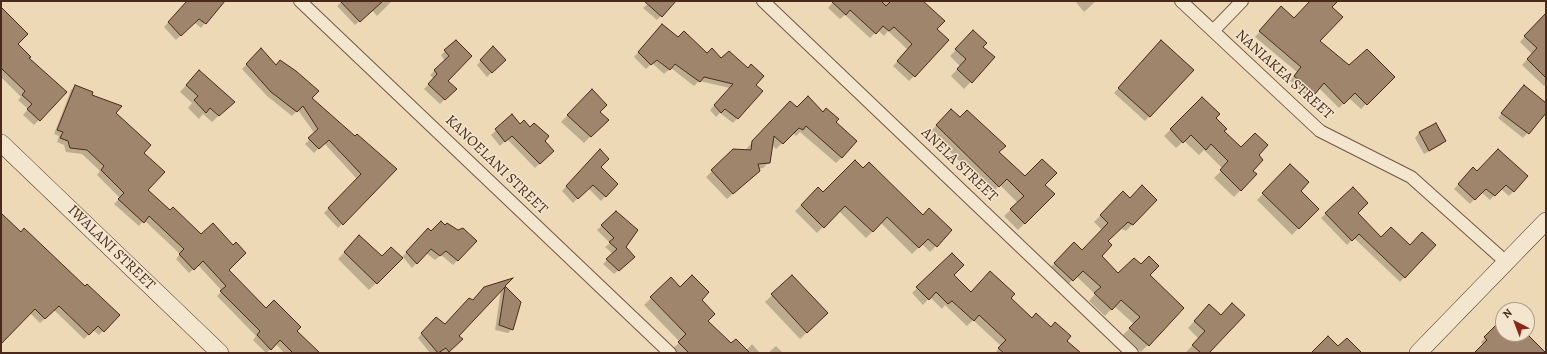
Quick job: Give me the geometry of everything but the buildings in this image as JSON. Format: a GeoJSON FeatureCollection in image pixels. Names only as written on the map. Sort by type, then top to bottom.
{"type":"FeatureCollection","features":[{"type":"Feature","properties":{"kind":"street","name":"KANOELANI STREET"},"geometry":{"type":"LineString","coordinates":[[300,1],[670,353]]}},
{"type":"Feature","properties":{"kind":"street","name":"ANELA STREET"},"geometry":{"type":"LineString","coordinates":[[763,1],[1132,353]]}},
{"type":"Feature","properties":{"kind":"street","name":"NANIAKEA STREET"},"geometry":{"type":"LineString","coordinates":[[1181,1],[1320,131],[1411,177],[1506,262]]}},
{"type":"Feature","properties":{"kind":"street"},"geometry":{"type":"LineString","coordinates":[[1213,31],[1242,1]]}},
{"type":"Feature","properties":{"kind":"street","name":"IWALANI STREET"},"geometry":{"type":"LineString","coordinates":[[1,143],[220,353]]}},
{"type":"Feature","properties":{"kind":"street"},"geometry":{"type":"LineString","coordinates":[[1418,353],[1546,220]]}}]}
